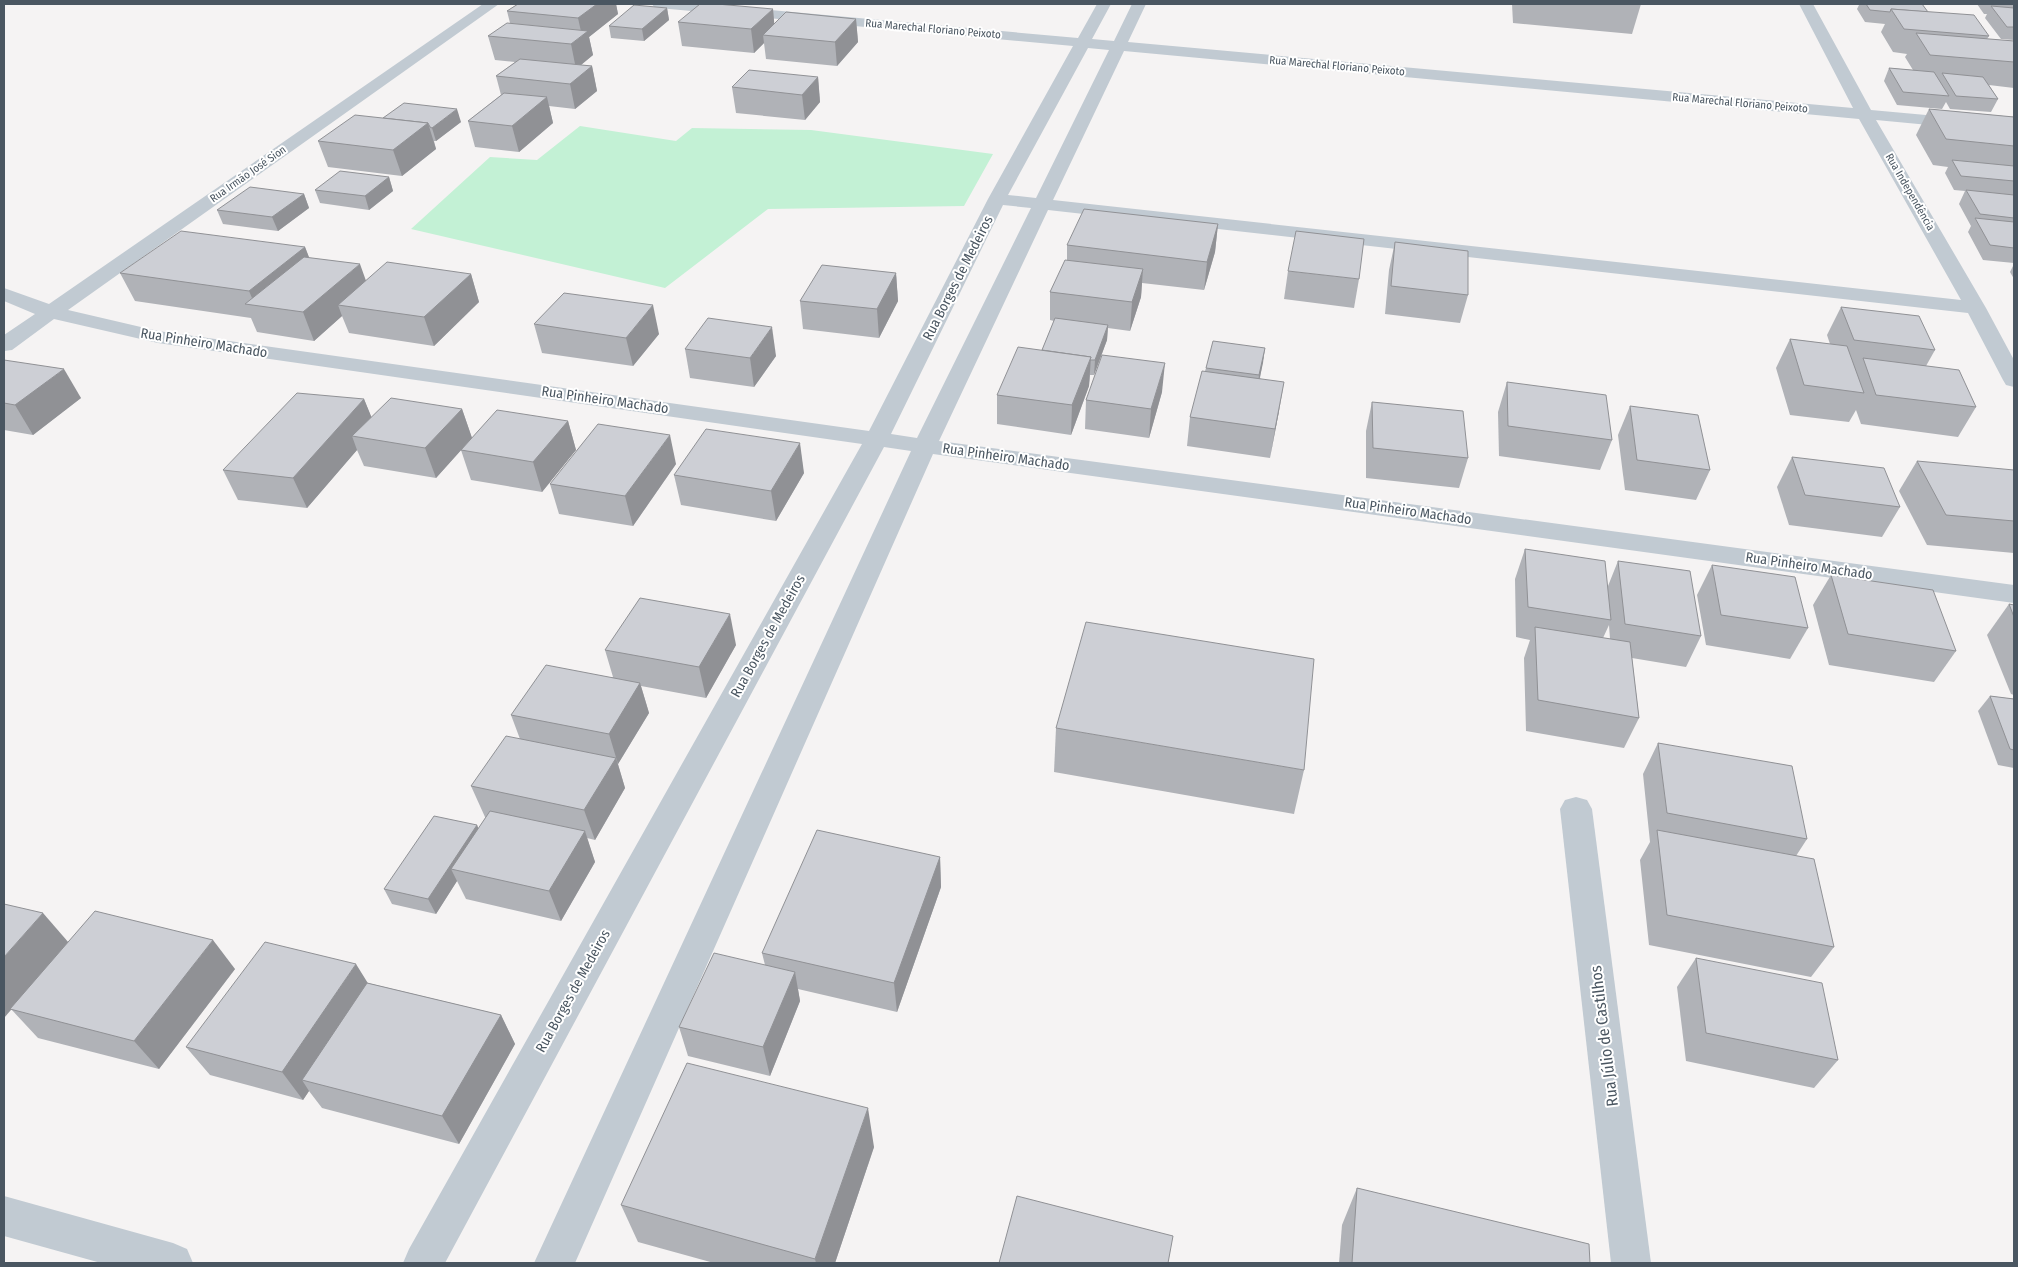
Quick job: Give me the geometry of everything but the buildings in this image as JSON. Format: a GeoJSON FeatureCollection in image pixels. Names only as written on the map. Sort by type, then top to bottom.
{"type":"FeatureCollection","features":[{"type":"Feature","properties":{"kind":"street","name":"Rua Irmão José Sion"},"geometry":{"type":"LineString","coordinates":[[4,345],[492,4]]}},
{"type":"Feature","properties":{"kind":"street","name":"Rua Marechal Floriano Peixoto"},"geometry":{"type":"LineString","coordinates":[[659,4],[2014,128]]}},
{"type":"Feature","properties":{"kind":"street","name":"Rua Borges de Medeiros"},"geometry":{"type":"LineString","coordinates":[[423,1263],[876,439],[998,199],[1104,4]]}},
{"type":"Feature","properties":{"kind":"street"},"geometry":{"type":"LineString","coordinates":[[554,1263],[925,446],[1139,4]]}},
{"type":"Feature","properties":{"kind":"street","name":"Rua Independência"},"geometry":{"type":"LineString","coordinates":[[1806,4],[1865,115],[1976,308],[2014,380]]}},
{"type":"Feature","properties":{"kind":"street"},"geometry":{"type":"LineString","coordinates":[[998,199],[1976,308]]}},
{"type":"Feature","properties":{"kind":"street","name":"Rua Pinheiro Machado"},"geometry":{"type":"LineString","coordinates":[[4,294],[50,312],[158,337],[925,446],[2014,594]]}},
{"type":"Feature","properties":{"kind":"street","name":"Rua Júlio de Castilhos"},"geometry":{"type":"LineString","coordinates":[[1576,809],[1631,1263]]}},
{"type":"Feature","properties":{"kind":"street"},"geometry":{"type":"LineString","coordinates":[[4,1216],[173,1263]]}},
{"type":"Feature","properties":{"kind":"green space"},"geometry":{"type":"Polygon","coordinates":[[[580,126],[676,141],[692,128],[811,130],[993,154],[964,206],[768,209],[665,288],[411,229],[490,157],[537,160],[580,126]]]}}]}
